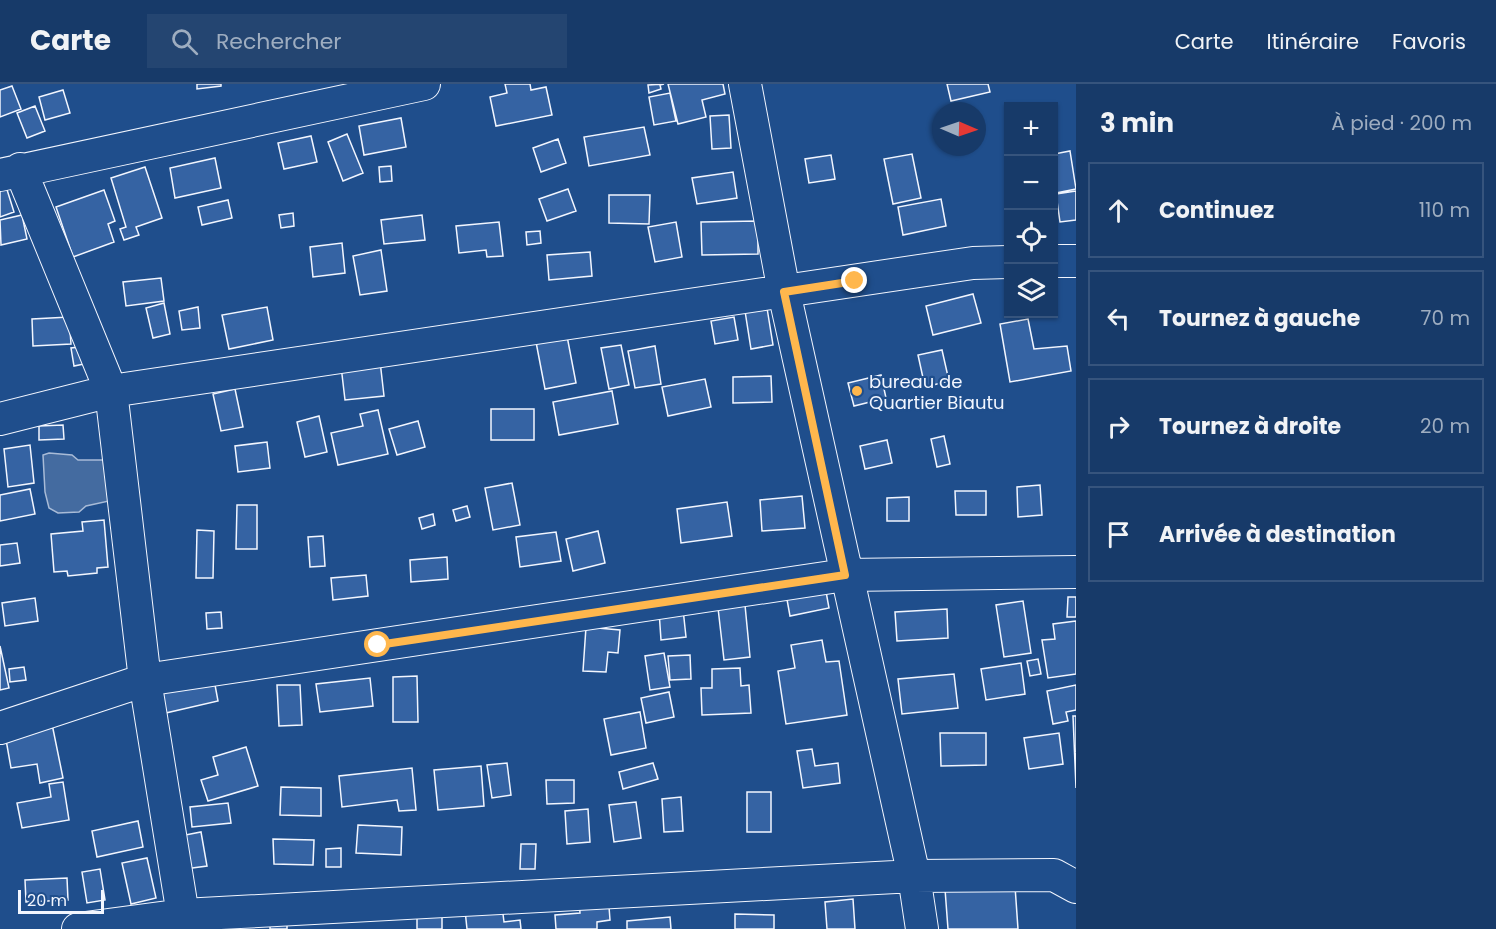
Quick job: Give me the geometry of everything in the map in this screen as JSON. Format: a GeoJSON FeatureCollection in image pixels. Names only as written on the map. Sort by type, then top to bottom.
{"type":"FeatureCollection","features":[{"type":"Feature","properties":{"kind":"street"},"geometry":{"type":"LineString","coordinates":[[183,915],[145,680],[111,391],[10,172],[424,84]]}},
{"type":"Feature","properties":{"kind":"street"},"geometry":{"type":"LineString","coordinates":[[745,84],[784,292],[845,575],[914,876],[922,929]]}},
{"type":"Feature","properties":{"kind":"street"},"geometry":{"type":"LineString","coordinates":[[1058,261],[1076,261]]}},
{"type":"Feature","properties":{"kind":"street"},"geometry":{"type":"LineString","coordinates":[[0,419],[111,391],[973,263],[1004,262]]}},
{"type":"Feature","properties":{"kind":"street"},"geometry":{"type":"LineString","coordinates":[[0,728],[145,680],[845,575],[1076,573]]}},
{"type":"Feature","properties":{"kind":"street"},"geometry":{"type":"LineString","coordinates":[[78,929],[183,915],[914,876],[1054,875],[1076,886]]}},
{"type":"Feature","properties":{"kind":"water"},"geometry":{"type":"Polygon","coordinates":[[[49,453],[72,455],[78,460],[104,460],[109,501],[86,506],[79,512],[58,513],[49,508],[45,492],[43,455],[49,453]]]}},
{"type":"Feature","properties":{"kind":"building"},"geometry":{"type":"Polygon","coordinates":[[[197,84],[221,84],[221,86],[197,89],[197,84]]]}},
{"type":"Feature","properties":{"kind":"building"},"geometry":{"type":"Polygon","coordinates":[[[505,84],[530,84],[531,90],[546,87],[552,115],[496,126],[490,97],[507,93],[505,84]]]}},
{"type":"Feature","properties":{"kind":"building"},"geometry":{"type":"Polygon","coordinates":[[[664,84],[660,85],[661,89],[649,93],[648,85],[664,84]]]}},
{"type":"Feature","properties":{"kind":"building"},"geometry":{"type":"Polygon","coordinates":[[[668,84],[723,84],[725,94],[702,100],[706,117],[678,124],[668,84]]]}},
{"type":"Feature","properties":{"kind":"building"},"geometry":{"type":"Polygon","coordinates":[[[947,84],[988,84],[990,92],[951,101],[947,84]]]}},
{"type":"Feature","properties":{"kind":"building"},"geometry":{"type":"Polygon","coordinates":[[[12,86],[21,109],[0,117],[0,90],[12,86]]]}},
{"type":"Feature","properties":{"kind":"building"},"geometry":{"type":"Polygon","coordinates":[[[63,90],[70,113],[45,120],[39,97],[63,90]]]}},
{"type":"Feature","properties":{"kind":"building"},"geometry":{"type":"Polygon","coordinates":[[[670,93],[676,121],[654,125],[649,97],[670,93]]]}},
{"type":"Feature","properties":{"kind":"building"},"geometry":{"type":"Polygon","coordinates":[[[35,106],[45,131],[27,138],[17,113],[35,106]]]}},
{"type":"Feature","properties":{"kind":"building"},"geometry":{"type":"Polygon","coordinates":[[[729,115],[731,148],[712,149],[710,116],[729,115]]]}},
{"type":"Feature","properties":{"kind":"building"},"geometry":{"type":"Polygon","coordinates":[[[401,118],[406,147],[364,155],[359,126],[401,118]]]}},
{"type":"Feature","properties":{"kind":"building"},"geometry":{"type":"Polygon","coordinates":[[[644,127],[650,155],[589,166],[584,137],[644,127]]]}},
{"type":"Feature","properties":{"kind":"building"},"geometry":{"type":"Polygon","coordinates":[[[347,134],[363,173],[343,181],[328,142],[347,134]]]}},
{"type":"Feature","properties":{"kind":"building"},"geometry":{"type":"Polygon","coordinates":[[[311,136],[317,162],[284,169],[278,143],[311,136]]]}},
{"type":"Feature","properties":{"kind":"building"},"geometry":{"type":"Polygon","coordinates":[[[558,139],[566,163],[541,172],[533,148],[558,139]]]}},
{"type":"Feature","properties":{"kind":"building"},"geometry":{"type":"Polygon","coordinates":[[[1070,151],[1076,189],[1058,193],[1058,153],[1070,151]]]}},
{"type":"Feature","properties":{"kind":"building"},"geometry":{"type":"Polygon","coordinates":[[[912,154],[921,198],[893,204],[884,159],[912,154]]]}},
{"type":"Feature","properties":{"kind":"building"},"geometry":{"type":"Polygon","coordinates":[[[831,155],[835,179],[809,183],[805,159],[831,155]]]}},
{"type":"Feature","properties":{"kind":"building"},"geometry":{"type":"Polygon","coordinates":[[[215,158],[221,188],[175,198],[170,168],[215,158]]]}},
{"type":"Feature","properties":{"kind":"building"},"geometry":{"type":"Polygon","coordinates":[[[391,166],[392,181],[380,182],[379,167],[391,166]]]}},
{"type":"Feature","properties":{"kind":"building"},"geometry":{"type":"Polygon","coordinates":[[[145,167],[162,218],[136,227],[139,235],[124,240],[120,229],[126,227],[111,178],[145,167]]]}},
{"type":"Feature","properties":{"kind":"building"},"geometry":{"type":"Polygon","coordinates":[[[733,172],[737,198],[697,204],[692,178],[733,172]]]}},
{"type":"Feature","properties":{"kind":"building"},"geometry":{"type":"Polygon","coordinates":[[[4,180],[14,212],[0,217],[0,181],[4,180]]]}},
{"type":"Feature","properties":{"kind":"building"},"geometry":{"type":"Polygon","coordinates":[[[568,189],[576,211],[547,221],[539,199],[568,189]]]}},
{"type":"Feature","properties":{"kind":"building"},"geometry":{"type":"Polygon","coordinates":[[[104,190],[115,221],[108,224],[114,242],[73,257],[56,207],[104,190]]]}},
{"type":"Feature","properties":{"kind":"building"},"geometry":{"type":"Polygon","coordinates":[[[1076,191],[1076,220],[1060,222],[1058,194],[1076,191]]]}},
{"type":"Feature","properties":{"kind":"building"},"geometry":{"type":"Polygon","coordinates":[[[609,195],[650,195],[649,224],[609,223],[609,195]]]}},
{"type":"Feature","properties":{"kind":"building"},"geometry":{"type":"Polygon","coordinates":[[[941,199],[946,226],[903,235],[898,207],[941,199]]]}},
{"type":"Feature","properties":{"kind":"building"},"geometry":{"type":"Polygon","coordinates":[[[228,200],[232,218],[202,225],[198,207],[228,200]]]}},
{"type":"Feature","properties":{"kind":"building"},"geometry":{"type":"Polygon","coordinates":[[[293,213],[294,226],[281,228],[279,215],[293,213]]]}},
{"type":"Feature","properties":{"kind":"building"},"geometry":{"type":"Polygon","coordinates":[[[22,215],[27,239],[1,245],[0,220],[22,215]]]}},
{"type":"Feature","properties":{"kind":"building"},"geometry":{"type":"Polygon","coordinates":[[[422,215],[425,240],[384,244],[381,220],[422,215]]]}},
{"type":"Feature","properties":{"kind":"building"},"geometry":{"type":"Polygon","coordinates":[[[758,221],[758,254],[702,255],[701,222],[758,221]]]}},
{"type":"Feature","properties":{"kind":"building"},"geometry":{"type":"Polygon","coordinates":[[[499,222],[503,256],[487,257],[486,250],[459,253],[456,226],[499,222]]]}},
{"type":"Feature","properties":{"kind":"building"},"geometry":{"type":"Polygon","coordinates":[[[676,222],[682,257],[655,262],[648,227],[676,222]]]}},
{"type":"Feature","properties":{"kind":"building"},"geometry":{"type":"Polygon","coordinates":[[[540,231],[541,243],[527,245],[526,232],[540,231]]]}},
{"type":"Feature","properties":{"kind":"building"},"geometry":{"type":"Polygon","coordinates":[[[342,243],[345,273],[313,277],[310,247],[342,243]]]}},
{"type":"Feature","properties":{"kind":"building"},"geometry":{"type":"Polygon","coordinates":[[[381,250],[387,291],[360,295],[353,256],[381,250]]]}},
{"type":"Feature","properties":{"kind":"building"},"geometry":{"type":"Polygon","coordinates":[[[590,252],[592,276],[549,280],[547,255],[590,252]]]}},
{"type":"Feature","properties":{"kind":"building"},"geometry":{"type":"Polygon","coordinates":[[[161,278],[164,301],[126,306],[123,282],[161,278]]]}},
{"type":"Feature","properties":{"kind":"building"},"geometry":{"type":"Polygon","coordinates":[[[973,294],[981,323],[933,335],[926,306],[973,294]]]}},
{"type":"Feature","properties":{"kind":"building"},"geometry":{"type":"Polygon","coordinates":[[[164,303],[170,334],[153,338],[146,308],[164,303]]]}},
{"type":"Feature","properties":{"kind":"building"},"geometry":{"type":"Polygon","coordinates":[[[198,307],[200,328],[182,330],[179,311],[198,307]]]}},
{"type":"Feature","properties":{"kind":"building"},"geometry":{"type":"Polygon","coordinates":[[[267,307],[273,340],[229,349],[222,315],[267,307]]]}},
{"type":"Feature","properties":{"kind":"building"},"geometry":{"type":"Polygon","coordinates":[[[767,308],[773,345],[751,349],[745,311],[767,308]]]}},
{"type":"Feature","properties":{"kind":"building"},"geometry":{"type":"Polygon","coordinates":[[[69,317],[71,344],[33,346],[32,319],[69,317]]]}},
{"type":"Feature","properties":{"kind":"building"},"geometry":{"type":"Polygon","coordinates":[[[734,317],[738,340],[715,344],[711,321],[734,317]]]}},
{"type":"Feature","properties":{"kind":"building"},"geometry":{"type":"Polygon","coordinates":[[[1028,319],[1034,349],[1067,346],[1071,371],[1010,382],[1000,324],[1028,319]]]}},
{"type":"Feature","properties":{"kind":"building"},"geometry":{"type":"Polygon","coordinates":[[[567,336],[576,383],[545,389],[536,342],[567,336]]]}},
{"type":"Feature","properties":{"kind":"building"},"geometry":{"type":"Polygon","coordinates":[[[621,345],[629,385],[609,389],[601,348],[621,345]]]}},
{"type":"Feature","properties":{"kind":"building"},"geometry":{"type":"Polygon","coordinates":[[[87,346],[89,363],[74,366],[71,348],[87,346]]]}},
{"type":"Feature","properties":{"kind":"building"},"geometry":{"type":"Polygon","coordinates":[[[655,346],[661,384],[635,388],[628,351],[655,346]]]}},
{"type":"Feature","properties":{"kind":"building"},"geometry":{"type":"Polygon","coordinates":[[[942,350],[949,381],[925,387],[918,355],[942,350]]]}},
{"type":"Feature","properties":{"kind":"building"},"geometry":{"type":"Polygon","coordinates":[[[380,361],[384,396],[345,400],[341,366],[380,361]]]}},
{"type":"Feature","properties":{"kind":"building"},"geometry":{"type":"Polygon","coordinates":[[[881,375],[886,398],[854,406],[848,383],[881,375]]]}},
{"type":"Feature","properties":{"kind":"building"},"geometry":{"type":"Polygon","coordinates":[[[771,376],[772,402],[733,403],[733,377],[771,376]]]}},
{"type":"Feature","properties":{"kind":"building"},"geometry":{"type":"Polygon","coordinates":[[[705,379],[711,407],[668,416],[662,387],[705,379]]]}},
{"type":"Feature","properties":{"kind":"building"},"geometry":{"type":"Polygon","coordinates":[[[235,389],[243,427],[221,431],[213,394],[235,389]]]}},
{"type":"Feature","properties":{"kind":"building"},"geometry":{"type":"Polygon","coordinates":[[[612,391],[618,424],[559,435],[553,402],[612,391]]]}},
{"type":"Feature","properties":{"kind":"building"},"geometry":{"type":"Polygon","coordinates":[[[491,409],[534,409],[534,440],[491,440],[491,409]]]}},
{"type":"Feature","properties":{"kind":"building"},"geometry":{"type":"Polygon","coordinates":[[[378,410],[388,454],[338,465],[331,433],[363,426],[360,414],[378,410]]]}},
{"type":"Feature","properties":{"kind":"building"},"geometry":{"type":"Polygon","coordinates":[[[319,416],[327,452],[305,457],[297,422],[319,416]]]}},
{"type":"Feature","properties":{"kind":"building"},"geometry":{"type":"Polygon","coordinates":[[[418,421],[425,447],[397,455],[389,429],[418,421]]]}},
{"type":"Feature","properties":{"kind":"building"},"geometry":{"type":"Polygon","coordinates":[[[63,425],[64,439],[39,440],[39,426],[63,425]]]}},
{"type":"Feature","properties":{"kind":"building"},"geometry":{"type":"Polygon","coordinates":[[[944,436],[950,464],[937,467],[931,439],[944,436]]]}},
{"type":"Feature","properties":{"kind":"building"},"geometry":{"type":"Polygon","coordinates":[[[887,440],[892,463],[865,469],[860,446],[887,440]]]}},
{"type":"Feature","properties":{"kind":"building"},"geometry":{"type":"Polygon","coordinates":[[[267,442],[270,468],[238,472],[235,446],[267,442]]]}},
{"type":"Feature","properties":{"kind":"building"},"geometry":{"type":"Polygon","coordinates":[[[30,445],[34,483],[8,487],[4,449],[30,445]]]}},
{"type":"Feature","properties":{"kind":"building"},"geometry":{"type":"Polygon","coordinates":[[[512,483],[520,525],[493,530],[485,488],[512,483]]]}},
{"type":"Feature","properties":{"kind":"building"},"geometry":{"type":"Polygon","coordinates":[[[1040,485],[1042,515],[1018,517],[1017,487],[1040,485]]]}},
{"type":"Feature","properties":{"kind":"building"},"geometry":{"type":"Polygon","coordinates":[[[30,489],[35,514],[0,521],[0,495],[30,489]]]}},
{"type":"Feature","properties":{"kind":"building"},"geometry":{"type":"Polygon","coordinates":[[[955,491],[986,491],[986,515],[956,515],[955,491]]]}},
{"type":"Feature","properties":{"kind":"building"},"geometry":{"type":"Polygon","coordinates":[[[802,496],[805,528],[762,531],[760,500],[802,496]]]}},
{"type":"Feature","properties":{"kind":"building"},"geometry":{"type":"Polygon","coordinates":[[[909,497],[909,521],[887,521],[887,498],[909,497]]]}},
{"type":"Feature","properties":{"kind":"building"},"geometry":{"type":"Polygon","coordinates":[[[727,502],[732,536],[681,543],[677,509],[727,502]]]}},
{"type":"Feature","properties":{"kind":"building"},"geometry":{"type":"Polygon","coordinates":[[[237,505],[257,505],[257,549],[236,549],[237,505]]]}},
{"type":"Feature","properties":{"kind":"building"},"geometry":{"type":"Polygon","coordinates":[[[467,506],[470,517],[456,521],[453,510],[467,506]]]}},
{"type":"Feature","properties":{"kind":"building"},"geometry":{"type":"Polygon","coordinates":[[[433,514],[435,525],[422,529],[419,518],[433,514]]]}},
{"type":"Feature","properties":{"kind":"building"},"geometry":{"type":"Polygon","coordinates":[[[104,520],[108,567],[97,568],[97,573],[68,576],[67,571],[54,572],[51,534],[83,531],[82,522],[104,520]]]}},
{"type":"Feature","properties":{"kind":"building"},"geometry":{"type":"Polygon","coordinates":[[[197,530],[214,531],[213,578],[196,578],[197,530]]]}},
{"type":"Feature","properties":{"kind":"building"},"geometry":{"type":"Polygon","coordinates":[[[598,531],[605,563],[573,571],[566,539],[598,531]]]}},
{"type":"Feature","properties":{"kind":"building"},"geometry":{"type":"Polygon","coordinates":[[[556,532],[561,561],[520,567],[516,537],[556,532]]]}},
{"type":"Feature","properties":{"kind":"building"},"geometry":{"type":"Polygon","coordinates":[[[323,536],[325,566],[310,567],[308,537],[323,536]]]}},
{"type":"Feature","properties":{"kind":"building"},"geometry":{"type":"Polygon","coordinates":[[[17,543],[20,563],[0,566],[0,545],[17,543]]]}},
{"type":"Feature","properties":{"kind":"building"},"geometry":{"type":"Polygon","coordinates":[[[447,557],[448,579],[411,582],[410,560],[447,557]]]}},
{"type":"Feature","properties":{"kind":"building"},"geometry":{"type":"Polygon","coordinates":[[[366,575],[368,596],[333,600],[331,578],[366,575]]]}},
{"type":"Feature","properties":{"kind":"building"},"geometry":{"type":"Polygon","coordinates":[[[825,586],[829,608],[790,616],[786,594],[825,586]]]}},
{"type":"Feature","properties":{"kind":"building"},"geometry":{"type":"Polygon","coordinates":[[[1068,597],[1076,597],[1076,617],[1067,617],[1068,597]]]}},
{"type":"Feature","properties":{"kind":"building"},"geometry":{"type":"Polygon","coordinates":[[[35,598],[38,621],[5,626],[2,603],[35,598]]]}},
{"type":"Feature","properties":{"kind":"building"},"geometry":{"type":"Polygon","coordinates":[[[1023,601],[1031,653],[1004,657],[996,605],[1023,601]]]}},
{"type":"Feature","properties":{"kind":"building"},"geometry":{"type":"Polygon","coordinates":[[[745,605],[750,657],[724,660],[718,608],[745,605]]]}},
{"type":"Feature","properties":{"kind":"building"},"geometry":{"type":"Polygon","coordinates":[[[683,609],[686,637],[661,640],[659,611],[683,609]]]}},
{"type":"Feature","properties":{"kind":"building"},"geometry":{"type":"Polygon","coordinates":[[[947,609],[948,638],[897,641],[895,612],[947,609]]]}},
{"type":"Feature","properties":{"kind":"building"},"geometry":{"type":"Polygon","coordinates":[[[221,612],[222,628],[207,629],[206,613],[221,612]]]}},
{"type":"Feature","properties":{"kind":"building"},"geometry":{"type":"Polygon","coordinates":[[[1076,621],[1076,674],[1048,678],[1042,640],[1055,639],[1053,624],[1076,621]]]}},
{"type":"Feature","properties":{"kind":"building"},"geometry":{"type":"Polygon","coordinates":[[[586,627],[620,630],[618,653],[608,652],[606,672],[583,671],[586,627]]]}},
{"type":"Feature","properties":{"kind":"building"},"geometry":{"type":"Polygon","coordinates":[[[822,640],[826,662],[839,661],[847,715],[786,724],[778,671],[795,668],[791,645],[822,640]]]}},
{"type":"Feature","properties":{"kind":"building"},"geometry":{"type":"Polygon","coordinates":[[[0,646],[9,688],[0,690],[0,646]]]}},
{"type":"Feature","properties":{"kind":"building"},"geometry":{"type":"Polygon","coordinates":[[[664,653],[670,687],[650,690],[645,656],[664,653]]]}},
{"type":"Feature","properties":{"kind":"building"},"geometry":{"type":"Polygon","coordinates":[[[690,655],[691,679],[670,680],[668,656],[690,655]]]}},
{"type":"Feature","properties":{"kind":"building"},"geometry":{"type":"Polygon","coordinates":[[[1038,659],[1041,674],[1030,676],[1027,661],[1038,659]]]}},
{"type":"Feature","properties":{"kind":"building"},"geometry":{"type":"Polygon","coordinates":[[[1021,663],[1025,694],[986,700],[981,669],[1021,663]]]}},
{"type":"Feature","properties":{"kind":"building"},"geometry":{"type":"Polygon","coordinates":[[[24,667],[26,680],[10,682],[9,669],[24,667]]]}},
{"type":"Feature","properties":{"kind":"building"},"geometry":{"type":"Polygon","coordinates":[[[740,668],[741,686],[749,685],[751,713],[702,715],[701,688],[712,688],[712,669],[740,668]]]}},
{"type":"Feature","properties":{"kind":"building"},"geometry":{"type":"Polygon","coordinates":[[[213,674],[218,701],[157,715],[151,687],[213,674]]]}},
{"type":"Feature","properties":{"kind":"building"},"geometry":{"type":"Polygon","coordinates":[[[954,674],[958,708],[902,714],[898,679],[954,674]]]}},
{"type":"Feature","properties":{"kind":"building"},"geometry":{"type":"Polygon","coordinates":[[[417,676],[418,722],[393,722],[393,677],[417,676]]]}},
{"type":"Feature","properties":{"kind":"building"},"geometry":{"type":"Polygon","coordinates":[[[370,678],[373,706],[320,712],[316,684],[370,678]]]}},
{"type":"Feature","properties":{"kind":"building"},"geometry":{"type":"Polygon","coordinates":[[[277,685],[300,685],[302,725],[279,726],[277,685]]]}},
{"type":"Feature","properties":{"kind":"building"},"geometry":{"type":"Polygon","coordinates":[[[1076,685],[1076,710],[1066,712],[1068,721],[1053,724],[1047,691],[1076,685]]]}},
{"type":"Feature","properties":{"kind":"building"},"geometry":{"type":"Polygon","coordinates":[[[669,692],[674,717],[646,723],[641,698],[669,692]]]}},
{"type":"Feature","properties":{"kind":"building"},"geometry":{"type":"Polygon","coordinates":[[[640,712],[646,748],[611,755],[604,719],[640,712]]]}},
{"type":"Feature","properties":{"kind":"building"},"geometry":{"type":"Polygon","coordinates":[[[1073,716],[1076,716],[1076,788],[1073,716]]]}},
{"type":"Feature","properties":{"kind":"building"},"geometry":{"type":"Polygon","coordinates":[[[52,724],[63,778],[40,783],[37,764],[11,768],[5,734],[52,724]]]}},
{"type":"Feature","properties":{"kind":"building"},"geometry":{"type":"Polygon","coordinates":[[[940,733],[986,733],[986,765],[941,766],[940,733]]]}},
{"type":"Feature","properties":{"kind":"building"},"geometry":{"type":"Polygon","coordinates":[[[1059,733],[1063,764],[1029,769],[1024,738],[1059,733]]]}},
{"type":"Feature","properties":{"kind":"building"},"geometry":{"type":"Polygon","coordinates":[[[246,747],[258,786],[208,801],[201,780],[218,775],[213,757],[246,747]]]}},
{"type":"Feature","properties":{"kind":"building"},"geometry":{"type":"Polygon","coordinates":[[[812,749],[815,766],[838,763],[840,783],[803,788],[797,751],[812,749]]]}},
{"type":"Feature","properties":{"kind":"building"},"geometry":{"type":"Polygon","coordinates":[[[507,763],[511,795],[492,798],[487,765],[507,763]]]}},
{"type":"Feature","properties":{"kind":"building"},"geometry":{"type":"Polygon","coordinates":[[[653,763],[658,779],[623,789],[619,772],[653,763]]]}},
{"type":"Feature","properties":{"kind":"building"},"geometry":{"type":"Polygon","coordinates":[[[481,766],[484,806],[438,810],[434,770],[481,766]]]}},
{"type":"Feature","properties":{"kind":"building"},"geometry":{"type":"Polygon","coordinates":[[[412,768],[416,810],[399,811],[397,800],[342,807],[339,776],[412,768]]]}},
{"type":"Feature","properties":{"kind":"building"},"geometry":{"type":"Polygon","coordinates":[[[546,780],[574,780],[574,803],[547,804],[546,780]]]}},
{"type":"Feature","properties":{"kind":"building"},"geometry":{"type":"Polygon","coordinates":[[[63,782],[69,820],[22,828],[17,803],[51,797],[49,784],[63,782]]]}},
{"type":"Feature","properties":{"kind":"building"},"geometry":{"type":"Polygon","coordinates":[[[281,787],[321,788],[321,816],[280,815],[281,787]]]}},
{"type":"Feature","properties":{"kind":"building"},"geometry":{"type":"Polygon","coordinates":[[[747,792],[771,792],[771,832],[747,832],[747,792]]]}},
{"type":"Feature","properties":{"kind":"building"},"geometry":{"type":"Polygon","coordinates":[[[681,797],[683,831],[664,832],[662,799],[681,797]]]}},
{"type":"Feature","properties":{"kind":"building"},"geometry":{"type":"Polygon","coordinates":[[[636,802],[641,838],[614,842],[609,805],[636,802]]]}},
{"type":"Feature","properties":{"kind":"building"},"geometry":{"type":"Polygon","coordinates":[[[228,803],[231,823],[192,827],[190,807],[228,803]]]}},
{"type":"Feature","properties":{"kind":"building"},"geometry":{"type":"Polygon","coordinates":[[[588,809],[590,842],[567,844],[565,811],[588,809]]]}},
{"type":"Feature","properties":{"kind":"building"},"geometry":{"type":"Polygon","coordinates":[[[138,821],[143,847],[97,857],[92,831],[138,821]]]}},
{"type":"Feature","properties":{"kind":"building"},"geometry":{"type":"Polygon","coordinates":[[[358,825],[402,827],[401,855],[356,853],[358,825]]]}},
{"type":"Feature","properties":{"kind":"building"},"geometry":{"type":"Polygon","coordinates":[[[201,832],[207,866],[185,869],[180,836],[201,832]]]}},
{"type":"Feature","properties":{"kind":"building"},"geometry":{"type":"Polygon","coordinates":[[[273,839],[314,840],[313,865],[274,864],[273,839]]]}},
{"type":"Feature","properties":{"kind":"building"},"geometry":{"type":"Polygon","coordinates":[[[521,844],[536,844],[535,869],[520,869],[521,844]]]}},
{"type":"Feature","properties":{"kind":"building"},"geometry":{"type":"Polygon","coordinates":[[[341,848],[341,867],[326,867],[326,849],[341,848]]]}},
{"type":"Feature","properties":{"kind":"building"},"geometry":{"type":"Polygon","coordinates":[[[147,858],[156,898],[131,904],[122,863],[147,858]]]}},
{"type":"Feature","properties":{"kind":"building"},"geometry":{"type":"Polygon","coordinates":[[[100,869],[105,900],[87,903],[82,872],[100,869]]]}},
{"type":"Feature","properties":{"kind":"building"},"geometry":{"type":"Polygon","coordinates":[[[67,878],[68,900],[26,902],[25,880],[67,878]]]}},
{"type":"Feature","properties":{"kind":"building"},"geometry":{"type":"Polygon","coordinates":[[[1015,886],[1018,929],[948,929],[945,889],[1015,886]]]}},
{"type":"Feature","properties":{"kind":"building"},"geometry":{"type":"Polygon","coordinates":[[[608,893],[610,920],[597,922],[597,929],[556,929],[555,915],[580,913],[579,896],[608,893]]]}},
{"type":"Feature","properties":{"kind":"building"},"geometry":{"type":"Polygon","coordinates":[[[853,899],[855,929],[827,929],[825,902],[853,899]]]}},
{"type":"Feature","properties":{"kind":"building"},"geometry":{"type":"Polygon","coordinates":[[[502,906],[504,922],[520,920],[521,929],[467,929],[465,910],[502,906]]]}},
{"type":"Feature","properties":{"kind":"building"},"geometry":{"type":"Polygon","coordinates":[[[735,914],[774,915],[774,929],[735,929],[735,914]]]}},
{"type":"Feature","properties":{"kind":"building"},"geometry":{"type":"Polygon","coordinates":[[[417,917],[442,917],[442,929],[417,929],[417,917]]]}},
{"type":"Feature","properties":{"kind":"building"},"geometry":{"type":"Polygon","coordinates":[[[670,917],[671,929],[627,929],[627,921],[670,917]]]}},
{"type":"Feature","properties":{"kind":"building"},"geometry":{"type":"Polygon","coordinates":[[[270,918],[287,919],[287,929],[270,929],[270,918]]]}},
{"type":"Feature","properties":{"kind":"place","name":"bureau de Quartier Biautu"},"geometry":{"type":"Point","coordinates":[857,391]}},
{"type":"Feature","properties":{"kind":"route"},"geometry":{"type":"LineString","coordinates":[[378,645],[845,575],[784,292],[855,281]]}}]}
